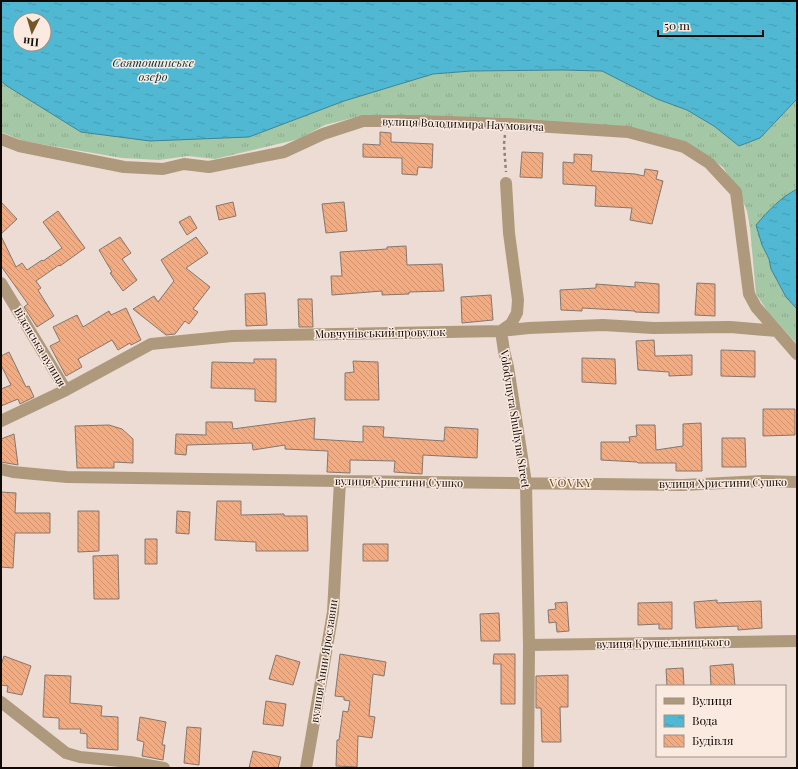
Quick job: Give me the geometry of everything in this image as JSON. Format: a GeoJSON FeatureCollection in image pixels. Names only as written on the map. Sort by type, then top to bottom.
{"type":"FeatureCollection","features":[{"type":"Feature","properties":{"kind":"street","name":"вулиця Володимира Наумовича"},"geometry":{"type":"LineString","coordinates":[[1,139],[18,146],[124,166],[163,168],[184,164],[209,167],[284,152],[323,134],[363,121],[506,124],[628,132],[684,147],[709,163],[736,192],[749,294],[756,307],[797,354]]}},
{"type":"Feature","properties":{"kind":"street"},"geometry":{"type":"LineString","coordinates":[[501,331],[511,324],[517,313],[518,300],[509,233],[506,183]]}},
{"type":"Feature","properties":{"kind":"street","name":"Віденська вулиця"},"geometry":{"type":"LineString","coordinates":[[1,283],[66,390]]}},
{"type":"Feature","properties":{"kind":"street","name":"Мовчунівський провулок"},"geometry":{"type":"LineString","coordinates":[[1,421],[66,390],[150,344],[232,336],[501,331],[529,328],[602,325],[653,328],[730,326],[777,331]]}},
{"type":"Feature","properties":{"kind":"street","name":"Volodymyra Shulhyna Street"},"geometry":{"type":"LineString","coordinates":[[501,331],[526,483],[529,644],[528,768]]}},
{"type":"Feature","properties":{"kind":"street","name":"вулиця Христини Сушко"},"geometry":{"type":"LineString","coordinates":[[1,469],[13,472],[67,477],[683,485],[762,481],[797,482]]}},
{"type":"Feature","properties":{"kind":"street","name":"вулиця Анни Ярославни"},"geometry":{"type":"LineString","coordinates":[[306,768],[333,612],[340,481]]}},
{"type":"Feature","properties":{"kind":"street","name":"вулиця Крушельницького"},"geometry":{"type":"LineString","coordinates":[[529,644],[797,641]]}},
{"type":"Feature","properties":{"kind":"street"},"geometry":{"type":"LineString","coordinates":[[1,702],[66,753],[80,757],[130,762],[164,768]]}},
{"type":"Feature","properties":{"kind":"path"},"geometry":{"type":"LineString","coordinates":[[506,124],[504,144],[506,183]]}},
{"type":"Feature","properties":{"kind":"green space"},"geometry":{"type":"Polygon","coordinates":[[[471,71],[603,71],[657,99],[687,110],[714,126],[739,146],[760,138],[797,99],[797,189],[771,208],[762,245],[769,259],[771,269],[786,297],[797,309],[797,344],[768,312],[756,294],[747,211],[741,197],[723,167],[694,147],[629,129],[360,116],[325,125],[299,139],[215,159],[188,156],[159,160],[122,158],[23,141],[1,132],[1,81],[81,132],[344,101],[433,74],[471,71]]]}},
{"type":"Feature","properties":{"kind":"water","name":"Святошинське озеро"},"geometry":{"type":"Polygon","coordinates":[[[1,1],[797,1],[797,99],[760,138],[739,146],[714,126],[687,110],[657,99],[602,71],[471,71],[433,74],[344,101],[249,137],[150,141],[81,132],[1,81],[1,1]]]}},
{"type":"Feature","properties":{"kind":"water"},"geometry":{"type":"Polygon","coordinates":[[[797,189],[797,309],[786,297],[771,269],[769,259],[762,245],[756,225],[785,196],[797,189]]]}},
{"type":"Feature","properties":{"kind":"building"},"geometry":{"type":"Polygon","coordinates":[[[380,132],[391,133],[391,142],[433,144],[432,168],[418,167],[417,175],[402,174],[402,158],[363,157],[363,144],[380,145],[380,132]]]}},
{"type":"Feature","properties":{"kind":"building"},"geometry":{"type":"Polygon","coordinates":[[[522,152],[543,153],[542,178],[520,177],[522,152]]]}},
{"type":"Feature","properties":{"kind":"building"},"geometry":{"type":"Polygon","coordinates":[[[574,154],[592,155],[591,171],[644,176],[645,169],[658,171],[656,179],[663,181],[652,224],[630,220],[632,208],[595,206],[596,186],[563,184],[563,162],[574,163],[574,154]]]}},
{"type":"Feature","properties":{"kind":"building"},"geometry":{"type":"Polygon","coordinates":[[[1,202],[17,219],[1,234],[1,202]]]}},
{"type":"Feature","properties":{"kind":"building"},"geometry":{"type":"Polygon","coordinates":[[[233,202],[236,216],[219,220],[216,206],[233,202]]]}},
{"type":"Feature","properties":{"kind":"building"},"geometry":{"type":"Polygon","coordinates":[[[344,202],[347,231],[326,233],[322,204],[344,202]]]}},
{"type":"Feature","properties":{"kind":"building"},"geometry":{"type":"Polygon","coordinates":[[[58,211],[85,248],[36,281],[41,288],[38,290],[54,316],[37,327],[24,307],[28,304],[1,266],[1,236],[16,267],[22,263],[27,270],[62,248],[43,222],[58,211]]]}},
{"type":"Feature","properties":{"kind":"building"},"geometry":{"type":"Polygon","coordinates":[[[190,216],[197,228],[187,235],[179,222],[190,216]]]}},
{"type":"Feature","properties":{"kind":"building"},"geometry":{"type":"Polygon","coordinates":[[[120,237],[131,253],[122,259],[137,280],[123,291],[110,273],[112,272],[99,250],[120,237]]]}},
{"type":"Feature","properties":{"kind":"building"},"geometry":{"type":"Polygon","coordinates":[[[196,237],[208,253],[186,268],[210,287],[193,309],[198,312],[189,324],[185,321],[175,334],[166,335],[133,309],[154,296],[158,302],[174,281],[161,260],[196,237]]]}},
{"type":"Feature","properties":{"kind":"building"},"geometry":{"type":"Polygon","coordinates":[[[406,246],[407,265],[442,264],[444,291],[409,292],[409,294],[382,295],[382,291],[332,295],[331,276],[342,276],[340,252],[387,249],[387,247],[406,246]]]}},
{"type":"Feature","properties":{"kind":"building"},"geometry":{"type":"Polygon","coordinates":[[[635,282],[659,284],[659,313],[582,308],[582,311],[561,310],[560,290],[596,288],[596,284],[635,287],[635,282]]]}},
{"type":"Feature","properties":{"kind":"building"},"geometry":{"type":"Polygon","coordinates":[[[697,283],[715,284],[715,316],[695,315],[697,283]]]}},
{"type":"Feature","properties":{"kind":"building"},"geometry":{"type":"Polygon","coordinates":[[[265,293],[267,325],[246,326],[245,294],[265,293]]]}},
{"type":"Feature","properties":{"kind":"building"},"geometry":{"type":"Polygon","coordinates":[[[491,295],[493,320],[462,323],[461,297],[491,295]]]}},
{"type":"Feature","properties":{"kind":"building"},"geometry":{"type":"Polygon","coordinates":[[[298,299],[312,299],[313,327],[299,327],[298,299]]]}},
{"type":"Feature","properties":{"kind":"building"},"geometry":{"type":"Polygon","coordinates":[[[126,308],[141,340],[131,345],[130,343],[118,350],[112,340],[78,359],[82,367],[66,376],[50,346],[60,341],[53,327],[77,315],[83,327],[109,311],[111,315],[126,308]]]}},
{"type":"Feature","properties":{"kind":"building"},"geometry":{"type":"Polygon","coordinates":[[[654,340],[655,356],[692,355],[692,375],[669,376],[669,372],[638,370],[636,341],[654,340]]]}},
{"type":"Feature","properties":{"kind":"building"},"geometry":{"type":"Polygon","coordinates":[[[721,350],[755,351],[755,377],[721,376],[721,350]]]}},
{"type":"Feature","properties":{"kind":"building"},"geometry":{"type":"Polygon","coordinates":[[[9,352],[26,387],[29,386],[34,397],[20,404],[18,399],[1,406],[1,389],[11,385],[1,365],[1,356],[9,352]]]}},
{"type":"Feature","properties":{"kind":"building"},"geometry":{"type":"Polygon","coordinates":[[[582,358],[615,359],[616,384],[582,382],[582,358]]]}},
{"type":"Feature","properties":{"kind":"building"},"geometry":{"type":"Polygon","coordinates":[[[254,359],[276,359],[276,402],[255,401],[255,389],[211,388],[212,362],[254,363],[254,359]]]}},
{"type":"Feature","properties":{"kind":"building"},"geometry":{"type":"Polygon","coordinates":[[[353,361],[378,362],[379,400],[345,400],[345,373],[354,372],[353,361]]]}},
{"type":"Feature","properties":{"kind":"building"},"geometry":{"type":"Polygon","coordinates":[[[763,409],[795,409],[795,435],[763,436],[763,409]]]}},
{"type":"Feature","properties":{"kind":"building"},"geometry":{"type":"Polygon","coordinates":[[[315,418],[314,439],[363,442],[363,426],[384,427],[383,437],[444,441],[445,427],[478,429],[477,458],[423,455],[422,474],[394,472],[395,461],[350,460],[350,473],[327,472],[328,451],[285,449],[285,445],[253,450],[252,443],[187,445],[186,455],[175,454],[176,434],[206,435],[206,422],[232,422],[233,429],[315,418]]]}},
{"type":"Feature","properties":{"kind":"building"},"geometry":{"type":"Polygon","coordinates":[[[701,423],[702,471],[676,471],[676,463],[638,463],[601,460],[601,442],[630,442],[629,437],[637,436],[636,425],[655,425],[656,450],[683,446],[683,424],[701,423]]]}},
{"type":"Feature","properties":{"kind":"building"},"geometry":{"type":"Polygon","coordinates":[[[109,425],[122,429],[133,439],[133,463],[114,462],[114,468],[77,468],[75,426],[109,425]]]}},
{"type":"Feature","properties":{"kind":"building"},"geometry":{"type":"Polygon","coordinates":[[[14,434],[18,465],[1,462],[1,439],[14,434]]]}},
{"type":"Feature","properties":{"kind":"building"},"geometry":{"type":"Polygon","coordinates":[[[722,438],[745,438],[746,467],[722,467],[722,438]]]}},
{"type":"Feature","properties":{"kind":"building"},"geometry":{"type":"Polygon","coordinates":[[[1,492],[16,493],[15,513],[50,513],[50,533],[15,533],[13,568],[1,567],[1,492]]]}},
{"type":"Feature","properties":{"kind":"building"},"geometry":{"type":"Polygon","coordinates":[[[217,501],[241,501],[241,515],[284,514],[284,516],[307,516],[308,551],[256,551],[256,542],[215,540],[217,501]]]}},
{"type":"Feature","properties":{"kind":"building"},"geometry":{"type":"Polygon","coordinates":[[[78,511],[99,511],[99,551],[78,552],[78,511]]]}},
{"type":"Feature","properties":{"kind":"building"},"geometry":{"type":"Polygon","coordinates":[[[177,511],[190,512],[189,534],[176,533],[177,511]]]}},
{"type":"Feature","properties":{"kind":"building"},"geometry":{"type":"Polygon","coordinates":[[[145,539],[157,539],[157,564],[145,564],[145,539]]]}},
{"type":"Feature","properties":{"kind":"building"},"geometry":{"type":"Polygon","coordinates":[[[363,544],[388,544],[388,561],[363,561],[363,544]]]}},
{"type":"Feature","properties":{"kind":"building"},"geometry":{"type":"Polygon","coordinates":[[[118,555],[119,599],[94,599],[93,556],[118,555]]]}},
{"type":"Feature","properties":{"kind":"building"},"geometry":{"type":"Polygon","coordinates":[[[717,600],[717,603],[761,601],[762,628],[738,630],[738,626],[696,628],[694,602],[717,600]]]}},
{"type":"Feature","properties":{"kind":"building"},"geometry":{"type":"Polygon","coordinates":[[[567,602],[569,631],[557,632],[556,622],[549,623],[548,610],[556,609],[555,603],[567,602]]]}},
{"type":"Feature","properties":{"kind":"building"},"geometry":{"type":"Polygon","coordinates":[[[672,602],[672,629],[659,629],[659,624],[638,625],[638,603],[672,602]]]}},
{"type":"Feature","properties":{"kind":"building"},"geometry":{"type":"Polygon","coordinates":[[[499,613],[500,641],[481,641],[480,614],[499,613]]]}},
{"type":"Feature","properties":{"kind":"building"},"geometry":{"type":"Polygon","coordinates":[[[340,654],[386,662],[384,676],[373,674],[369,716],[375,717],[372,738],[358,736],[357,767],[336,766],[337,740],[339,740],[343,711],[348,712],[350,701],[344,700],[344,697],[335,696],[340,654]]]}},
{"type":"Feature","properties":{"kind":"building"},"geometry":{"type":"Polygon","coordinates":[[[494,654],[515,654],[515,704],[501,704],[501,664],[493,664],[494,654]]]}},
{"type":"Feature","properties":{"kind":"building"},"geometry":{"type":"Polygon","coordinates":[[[276,655],[300,662],[293,685],[269,679],[276,655]]]}},
{"type":"Feature","properties":{"kind":"building"},"geometry":{"type":"Polygon","coordinates":[[[4,656],[31,666],[22,695],[7,692],[8,686],[1,685],[1,665],[4,656]]]}},
{"type":"Feature","properties":{"kind":"building"},"geometry":{"type":"Polygon","coordinates":[[[733,664],[735,685],[711,685],[710,666],[733,664]]]}},
{"type":"Feature","properties":{"kind":"building"},"geometry":{"type":"Polygon","coordinates":[[[683,668],[684,685],[667,685],[666,669],[683,668]]]}},
{"type":"Feature","properties":{"kind":"building"},"geometry":{"type":"Polygon","coordinates":[[[45,675],[71,676],[70,703],[102,706],[101,716],[118,717],[118,750],[87,748],[87,734],[80,733],[81,729],[59,729],[59,718],[43,717],[45,675]]]}},
{"type":"Feature","properties":{"kind":"building"},"geometry":{"type":"Polygon","coordinates":[[[568,675],[568,707],[560,707],[561,742],[542,742],[541,708],[536,708],[536,676],[568,675]]]}},
{"type":"Feature","properties":{"kind":"building"},"geometry":{"type":"Polygon","coordinates":[[[266,701],[286,704],[283,726],[263,724],[266,701]]]}},
{"type":"Feature","properties":{"kind":"building"},"geometry":{"type":"Polygon","coordinates":[[[140,717],[166,722],[162,745],[165,745],[163,760],[142,756],[144,742],[137,740],[140,717]]]}},
{"type":"Feature","properties":{"kind":"building"},"geometry":{"type":"Polygon","coordinates":[[[187,727],[201,728],[199,765],[184,763],[187,727]]]}},
{"type":"Feature","properties":{"kind":"building"},"geometry":{"type":"Polygon","coordinates":[[[253,751],[281,757],[278,768],[249,768],[253,751]]]}},
{"type":"Feature","properties":{"kind":"district","name":"VOVKY"},"geometry":{"type":"Point","coordinates":[571,483]}}]}
